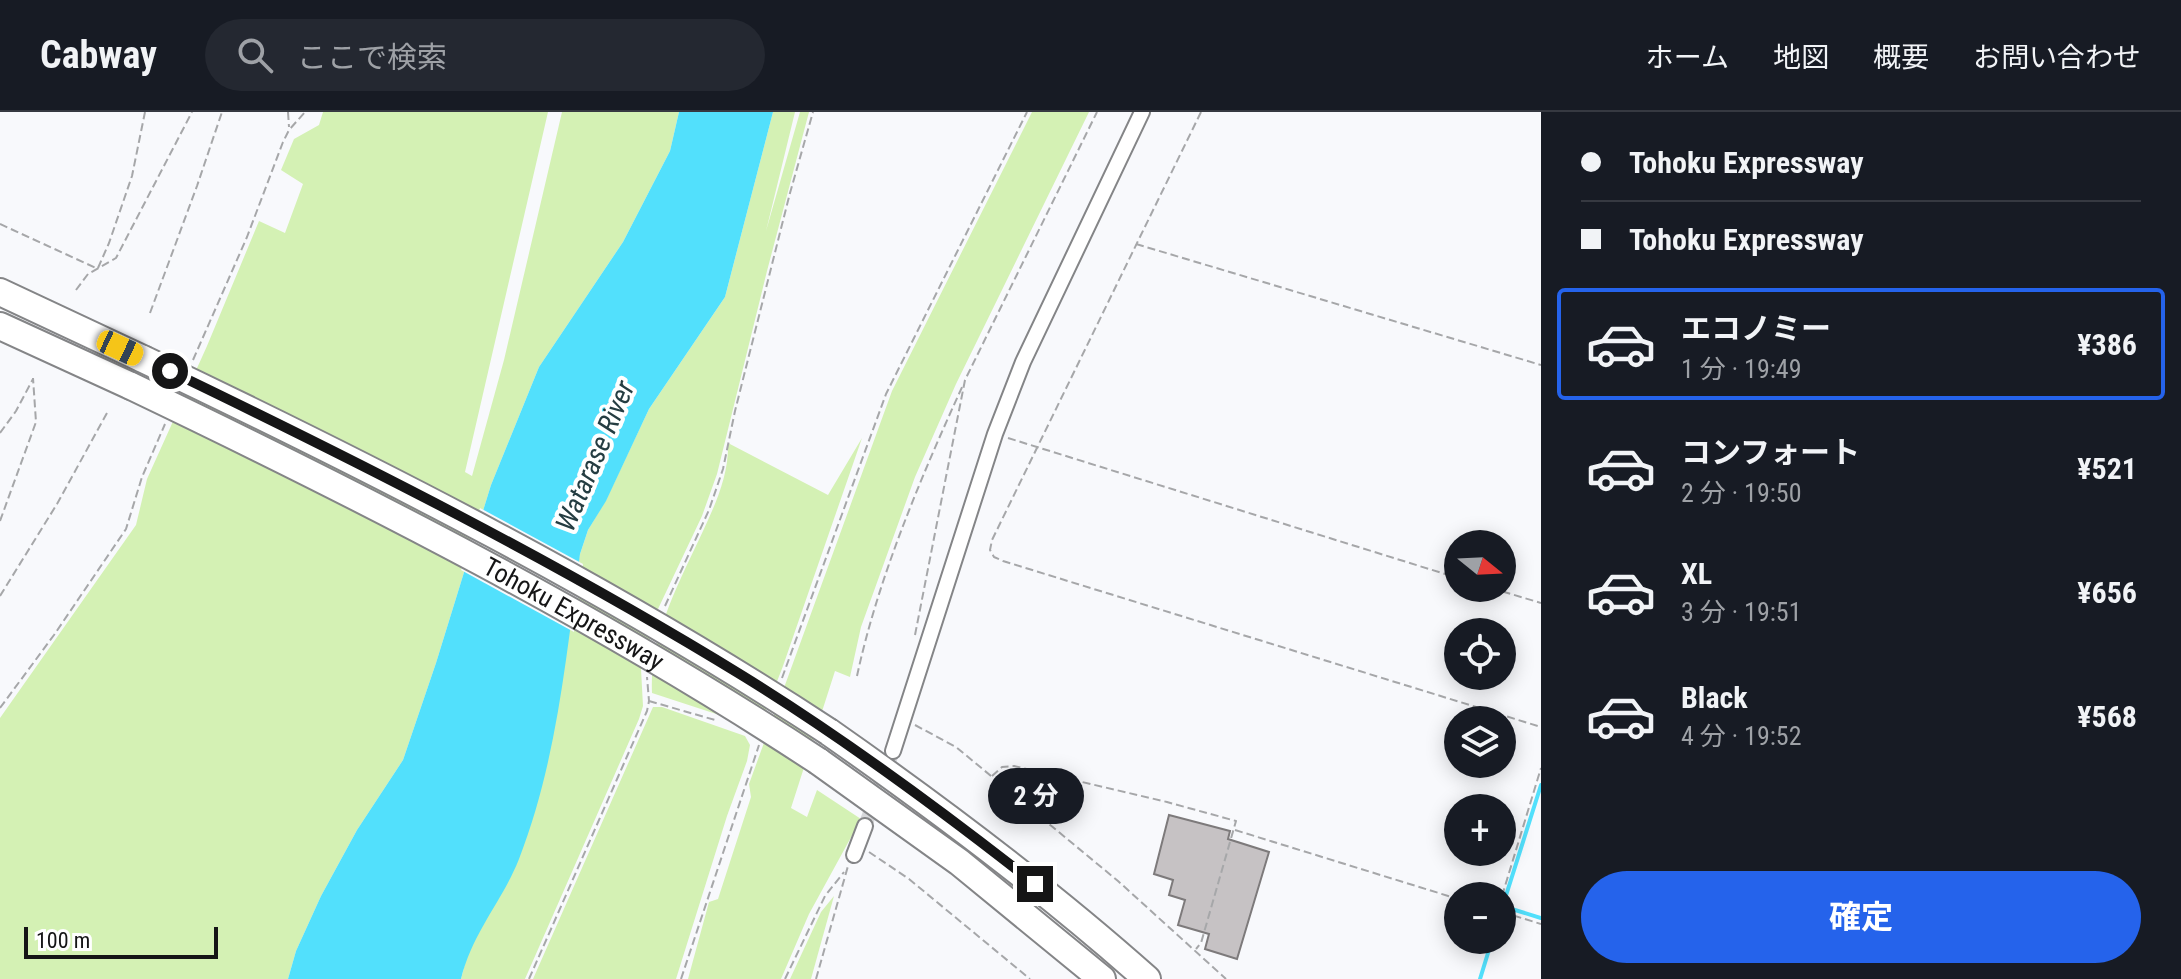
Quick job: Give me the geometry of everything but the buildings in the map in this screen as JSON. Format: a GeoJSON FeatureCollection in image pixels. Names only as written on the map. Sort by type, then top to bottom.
{"type":"FeatureCollection","features":[{"type":"Feature","properties":{"kind":"highway","name":"Tohoku Expressway"},"geometry":{"type":"LineString","coordinates":[[0,292],[328,447],[638,614],[745,678],[829,732],[974,836],[1147,979]]}},
{"type":"Feature","properties":{"kind":"highway","name":"Tohoku Expressway"},"geometry":{"type":"LineString","coordinates":[[0,326],[316,475],[488,564],[625,640],[818,761],[959,862],[1102,979]]}},
{"type":"Feature","properties":{"kind":"street"},"geometry":{"type":"LineString","coordinates":[[893,751],[995,434],[1023,362],[1142,112]]}},
{"type":"Feature","properties":{"kind":"street"},"geometry":{"type":"LineString","coordinates":[[856,850],[865,826]]}},
{"type":"Feature","properties":{"kind":"path"},"geometry":{"type":"LineString","coordinates":[[97,269],[132,176],[145,112]]}},
{"type":"Feature","properties":{"kind":"path"},"geometry":{"type":"LineString","coordinates":[[76,290],[88,274],[116,258],[192,112]]}},
{"type":"Feature","properties":{"kind":"path"},"geometry":{"type":"LineString","coordinates":[[150,313],[222,112]]}},
{"type":"Feature","properties":{"kind":"path"},"geometry":{"type":"LineString","coordinates":[[288,112],[289,130]]}},
{"type":"Feature","properties":{"kind":"path"},"geometry":{"type":"LineString","coordinates":[[663,609],[709,510],[723,469],[786,208],[813,112]]}},
{"type":"Feature","properties":{"kind":"path"},"geometry":{"type":"LineString","coordinates":[[781,682],[886,394],[1027,112]]}},
{"type":"Feature","properties":{"kind":"path"},"geometry":{"type":"LineString","coordinates":[[857,676],[866,634],[895,552],[965,380],[1097,112]]}},
{"type":"Feature","properties":{"kind":"path"},"geometry":{"type":"LineString","coordinates":[[1201,112],[1135,243],[1039,448],[992,540],[990,550],[994,557],[1541,727]]}},
{"type":"Feature","properties":{"kind":"path"},"geometry":{"type":"LineString","coordinates":[[0,224],[97,269]]}},
{"type":"Feature","properties":{"kind":"path"},"geometry":{"type":"LineString","coordinates":[[1135,243],[1541,365]]}},
{"type":"Feature","properties":{"kind":"path"},"geometry":{"type":"LineString","coordinates":[[0,433],[16,411],[33,378],[36,422],[0,521]]}},
{"type":"Feature","properties":{"kind":"path"},"geometry":{"type":"LineString","coordinates":[[914,644],[965,380]]}},
{"type":"Feature","properties":{"kind":"path"},"geometry":{"type":"LineString","coordinates":[[0,596],[57,504],[107,413]]}},
{"type":"Feature","properties":{"kind":"path"},"geometry":{"type":"LineString","coordinates":[[995,434],[1444,574]]}},
{"type":"Feature","properties":{"kind":"path"},"geometry":{"type":"LineString","coordinates":[[1516,596],[1541,603]]}},
{"type":"Feature","properties":{"kind":"path"},"geometry":{"type":"LineString","coordinates":[[529,979],[649,701],[646,668]]}},
{"type":"Feature","properties":{"kind":"path"},"geometry":{"type":"LineString","coordinates":[[649,701],[718,721]]}},
{"type":"Feature","properties":{"kind":"path"},"geometry":{"type":"LineString","coordinates":[[903,720],[956,747],[1196,950],[1226,979]]}},
{"type":"Feature","properties":{"kind":"path"},"geometry":{"type":"LineString","coordinates":[[681,979],[762,734]]}},
{"type":"Feature","properties":{"kind":"path"},"geometry":{"type":"LineString","coordinates":[[992,776],[1002,767],[1014,766],[1236,821],[1201,943],[1196,950]]}},
{"type":"Feature","properties":{"kind":"path"},"geometry":{"type":"LineString","coordinates":[[1506,882],[1541,768]]}},
{"type":"Feature","properties":{"kind":"path"},"geometry":{"type":"LineString","coordinates":[[1234,830],[1444,895]]}},
{"type":"Feature","properties":{"kind":"path"},"geometry":{"type":"LineString","coordinates":[[785,979],[825,896],[856,850],[909,879],[1030,979]]}},
{"type":"Feature","properties":{"kind":"path"},"geometry":{"type":"LineString","coordinates":[[816,979],[846,869]]}},
{"type":"Feature","properties":{"kind":"path"},"geometry":{"type":"LineString","coordinates":[[1516,916],[1541,924]]}},
{"type":"Feature","properties":{"kind":"green space"},"geometry":{"type":"Polygon","coordinates":[[[323,112],[548,112],[465,472],[472,476],[504,360],[562,112],[679,112],[670,151],[623,242],[539,367],[491,485],[403,760],[357,830],[321,896],[296,951],[288,979],[0,979],[0,718],[136,525],[147,479],[259,221],[285,233],[303,184],[281,170],[294,139],[319,125],[323,112]]]}},
{"type":"Feature","properties":{"kind":"green space"},"geometry":{"type":"Polygon","coordinates":[[[773,112],[795,112],[766,231],[800,112],[809,112],[717,474],[702,516],[658,609],[641,669],[643,706],[639,719],[525,979],[461,979],[468,952],[518,860],[580,554],[588,530],[606,500],[649,409],[725,297],[773,112]]]}},
{"type":"Feature","properties":{"kind":"green space"},"geometry":{"type":"Polygon","coordinates":[[[1032,112],[1089,112],[956,384],[915,477],[861,627],[850,677],[835,671],[791,808],[807,817],[817,790],[861,819],[809,914],[781,979],[688,979],[709,902],[718,899],[751,797],[749,784],[892,391],[1032,112]]]}},
{"type":"Feature","properties":{"kind":"green space"},"geometry":{"type":"Polygon","coordinates":[[[862,438],[759,728],[652,693],[655,651],[661,630],[717,499],[724,477],[728,443],[828,495],[862,438]]]}},
{"type":"Feature","properties":{"kind":"green space"},"geometry":{"type":"Polygon","coordinates":[[[653,707],[662,707],[745,736],[750,745],[676,979],[533,979],[653,707]]]}},
{"type":"Feature","properties":{"kind":"green space"},"geometry":{"type":"Polygon","coordinates":[[[834,896],[811,979],[790,979],[821,912],[834,896]]]}},
{"type":"Feature","properties":{"kind":"water","name":"Watarase River"},"geometry":{"type":"Polygon","coordinates":[[[679,112],[773,112],[725,297],[649,409],[606,501],[588,530],[580,554],[565,670],[543,784],[512,875],[480,931],[461,979],[288,979],[296,951],[321,896],[357,830],[403,760],[491,485],[539,367],[623,242],[670,151],[679,112]]]}},
{"type":"Feature","properties":{"kind":"pier"},"geometry":{"type":"Polygon","coordinates":[[[480,508],[583,564],[574,632],[461,570],[480,508]]]}},
{"type":"Feature","properties":{"kind":"waterway"},"geometry":{"type":"LineString","coordinates":[[1510,882],[1541,785]]}},
{"type":"Feature","properties":{"kind":"waterway"},"geometry":{"type":"LineString","coordinates":[[1516,910],[1541,918]]}},
{"type":"Feature","properties":{"kind":"waterway"},"geometry":{"type":"LineString","coordinates":[[1480,979],[1488,954]]}},
{"type":"Feature","properties":{"kind":"tunnel"},"geometry":{"type":"LineString","coordinates":[[865,826],[893,751]]}},
{"type":"Feature","properties":{"kind":"route"},"geometry":{"type":"LineString","coordinates":[[170,371],[328,447],[638,614],[829,732],[974,836],[1035,884]]}}]}
